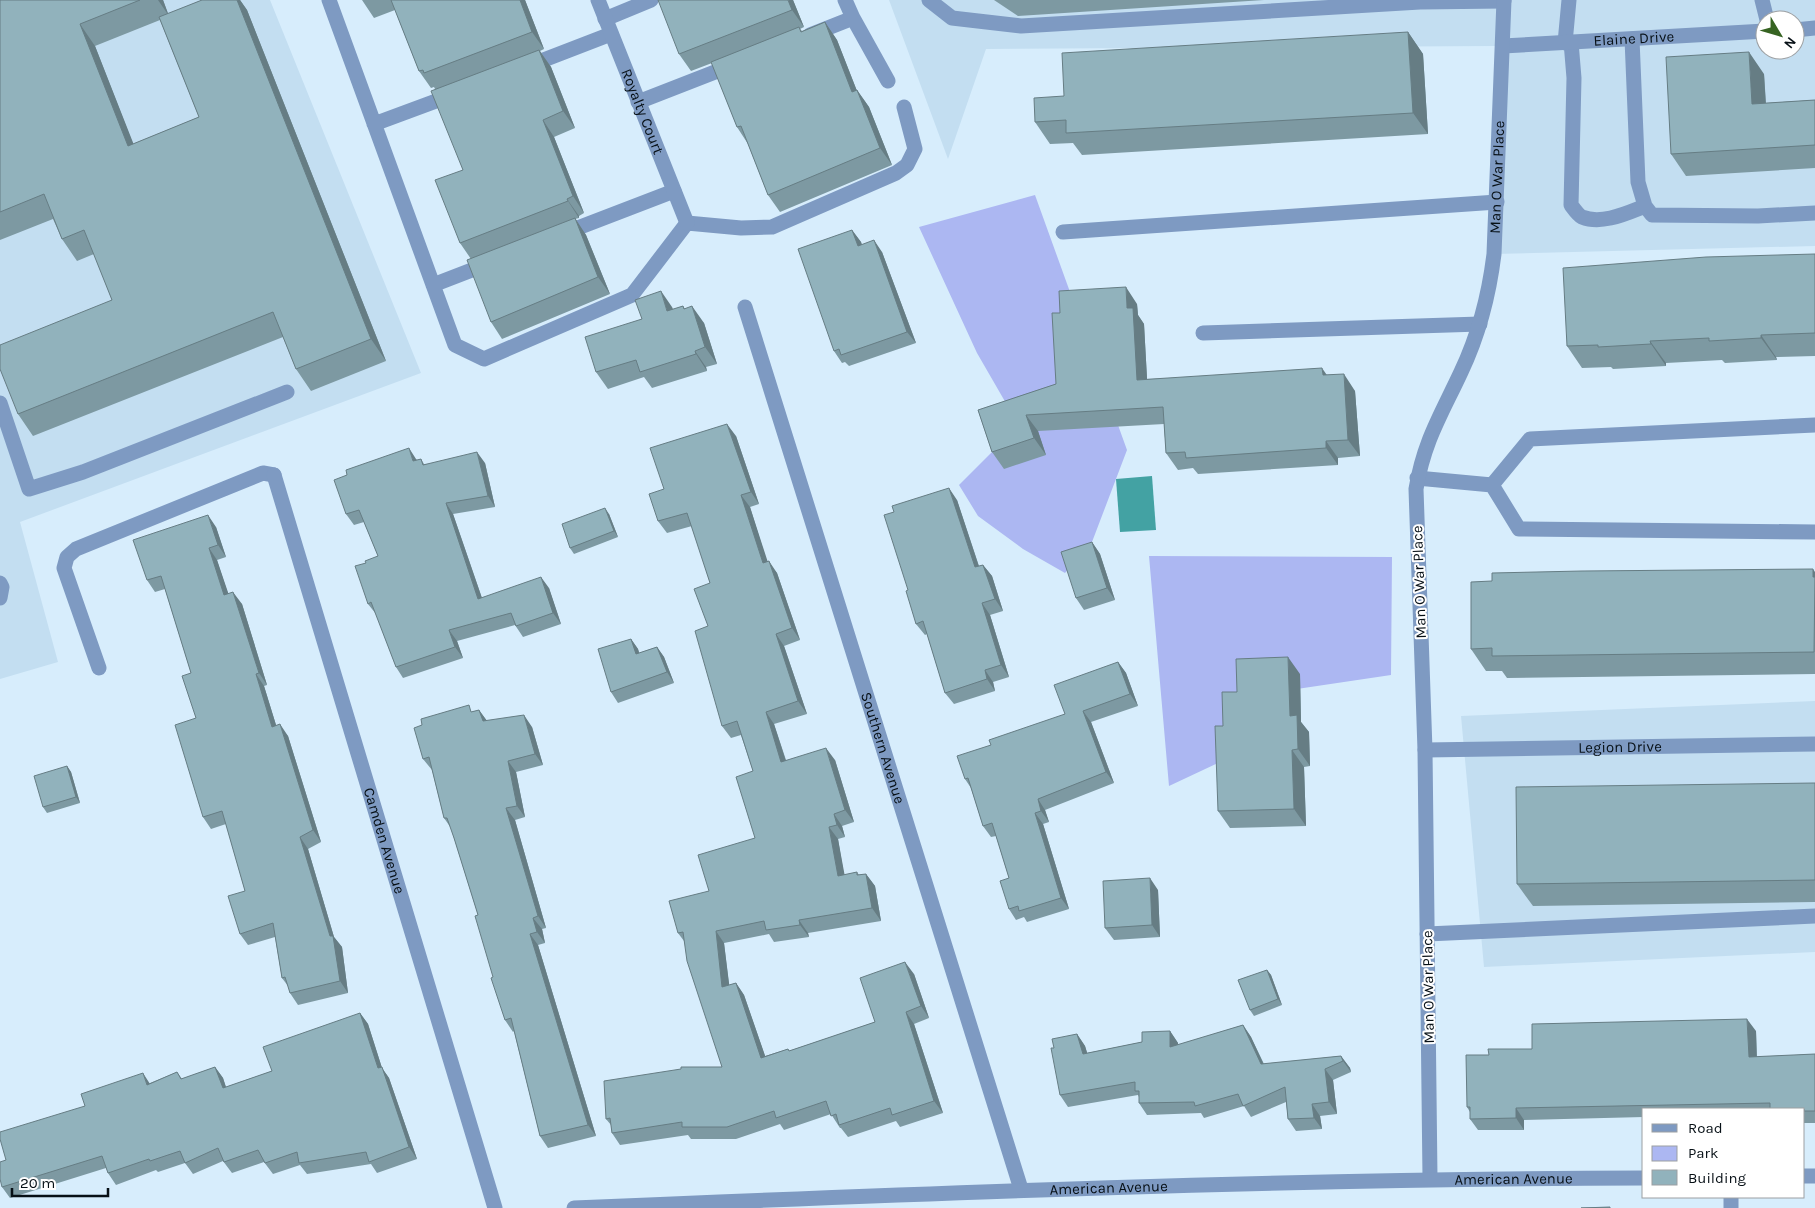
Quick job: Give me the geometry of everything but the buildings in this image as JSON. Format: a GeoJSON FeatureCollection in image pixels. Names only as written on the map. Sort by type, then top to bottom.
{"type":"FeatureCollection","features":[{"type":"Feature","properties":{"kind":"street"},"geometry":{"type":"LineString","coordinates":[[329,0],[455,345],[484,359],[632,295],[687,223],[741,228],[772,227],[896,173],[907,165],[915,149],[904,107]]}},
{"type":"Feature","properties":{"kind":"street","name":"Royalty Court"},"geometry":{"type":"LineString","coordinates":[[598,0],[687,223]]}},
{"type":"Feature","properties":{"kind":"street"},"geometry":{"type":"LineString","coordinates":[[605,19],[651,0]]}},
{"type":"Feature","properties":{"kind":"street"},"geometry":{"type":"LineString","coordinates":[[845,0],[888,81]]}},
{"type":"Feature","properties":{"kind":"street"},"geometry":{"type":"LineString","coordinates":[[928,0],[952,18],[1021,26],[1410,3],[1504,1]]}},
{"type":"Feature","properties":{"kind":"street"},"geometry":{"type":"LineString","coordinates":[[1569,0],[1568,43],[1574,78],[1571,205],[1581,216],[1599,220],[1621,216],[1645,206]]}},
{"type":"Feature","properties":{"kind":"street","name":"Man O War Place"},"geometry":{"type":"LineString","coordinates":[[1430,1178],[1425,750],[1416,489],[1430,433],[1462,370],[1489,295],[1497,202],[1504,1]]}},
{"type":"Feature","properties":{"kind":"street"},"geometry":{"type":"LineString","coordinates":[[800,39],[854,18]]}},
{"type":"Feature","properties":{"kind":"street","name":"Elaine Drive"},"geometry":{"type":"LineString","coordinates":[[1503,46],[1755,32]]}},
{"type":"Feature","properties":{"kind":"street"},"geometry":{"type":"LineString","coordinates":[[511,72],[611,34]]}},
{"type":"Feature","properties":{"kind":"street"},"geometry":{"type":"LineString","coordinates":[[1632,39],[1638,182],[1645,206],[1652,215],[1758,216],[1815,213]]}},
{"type":"Feature","properties":{"kind":"street"},"geometry":{"type":"LineString","coordinates":[[638,102],[746,60]]}},
{"type":"Feature","properties":{"kind":"street"},"geometry":{"type":"LineString","coordinates":[[374,124],[466,90]]}},
{"type":"Feature","properties":{"kind":"street"},"geometry":{"type":"LineString","coordinates":[[544,242],[674,191]]}},
{"type":"Feature","properties":{"kind":"street"},"geometry":{"type":"LineString","coordinates":[[1063,232],[1497,202]]}},
{"type":"Feature","properties":{"kind":"street"},"geometry":{"type":"LineString","coordinates":[[433,285],[507,256]]}},
{"type":"Feature","properties":{"kind":"street","name":"Southern Avenue"},"geometry":{"type":"LineString","coordinates":[[745,307],[1021,1189]]}},
{"type":"Feature","properties":{"kind":"street"},"geometry":{"type":"LineString","coordinates":[[1203,333],[1480,324]]}},
{"type":"Feature","properties":{"kind":"street"},"geometry":{"type":"LineString","coordinates":[[0,403],[29,489],[83,472],[287,392]]}},
{"type":"Feature","properties":{"kind":"street"},"geometry":{"type":"LineString","coordinates":[[1492,485],[1530,439],[1815,425]]}},
{"type":"Feature","properties":{"kind":"street","name":"Camden Avenue"},"geometry":{"type":"LineString","coordinates":[[98,668],[64,568],[67,557],[76,549],[263,473],[274,475],[495,1208]]}},
{"type":"Feature","properties":{"kind":"street"},"geometry":{"type":"LineString","coordinates":[[1418,478],[1492,485]]}},
{"type":"Feature","properties":{"kind":"street"},"geometry":{"type":"LineString","coordinates":[[1492,485],[1519,529],[1815,532]]}},
{"type":"Feature","properties":{"kind":"street"},"geometry":{"type":"LineString","coordinates":[[0,583],[2,587],[0,598]]}},
{"type":"Feature","properties":{"kind":"street","name":"Legion Drive"},"geometry":{"type":"LineString","coordinates":[[1425,750],[1815,744]]}},
{"type":"Feature","properties":{"kind":"street"},"geometry":{"type":"LineString","coordinates":[[1427,934],[1815,916]]}},
{"type":"Feature","properties":{"kind":"street","name":"American Avenue"},"geometry":{"type":"LineString","coordinates":[[574,1208],[1021,1189],[1430,1178],[1642,1178]]}},
{"type":"Feature","properties":{"kind":"shaded area"},"geometry":{"type":"Polygon","coordinates":[[[0,0],[270,0],[421,373],[20,522],[58,662],[0,679],[0,0]]]}},
{"type":"Feature","properties":{"kind":"shaded area"},"geometry":{"type":"Polygon","coordinates":[[[889,0],[1815,0],[1815,246],[1494,254],[1495,46],[986,49],[948,159],[889,0]]]}},
{"type":"Feature","properties":{"kind":"shaded area"},"geometry":{"type":"Polygon","coordinates":[[[1152,476],[1156,530],[1120,532],[1116,479],[1152,476]]]}},
{"type":"Feature","properties":{"kind":"shaded area"},"geometry":{"type":"Polygon","coordinates":[[[1815,701],[1815,952],[1484,967],[1461,716],[1815,701]]]}},
{"type":"Feature","properties":{"kind":"green space"},"geometry":{"type":"Polygon","coordinates":[[[1035,195],[1127,450],[1092,542],[1065,573],[1023,549],[978,516],[959,485],[993,451],[1022,431],[977,353],[919,227],[1035,195]]]}},
{"type":"Feature","properties":{"kind":"green space"},"geometry":{"type":"Polygon","coordinates":[[[1149,556],[1392,557],[1391,675],[1236,698],[1235,755],[1169,786],[1149,556]]]}}]}
